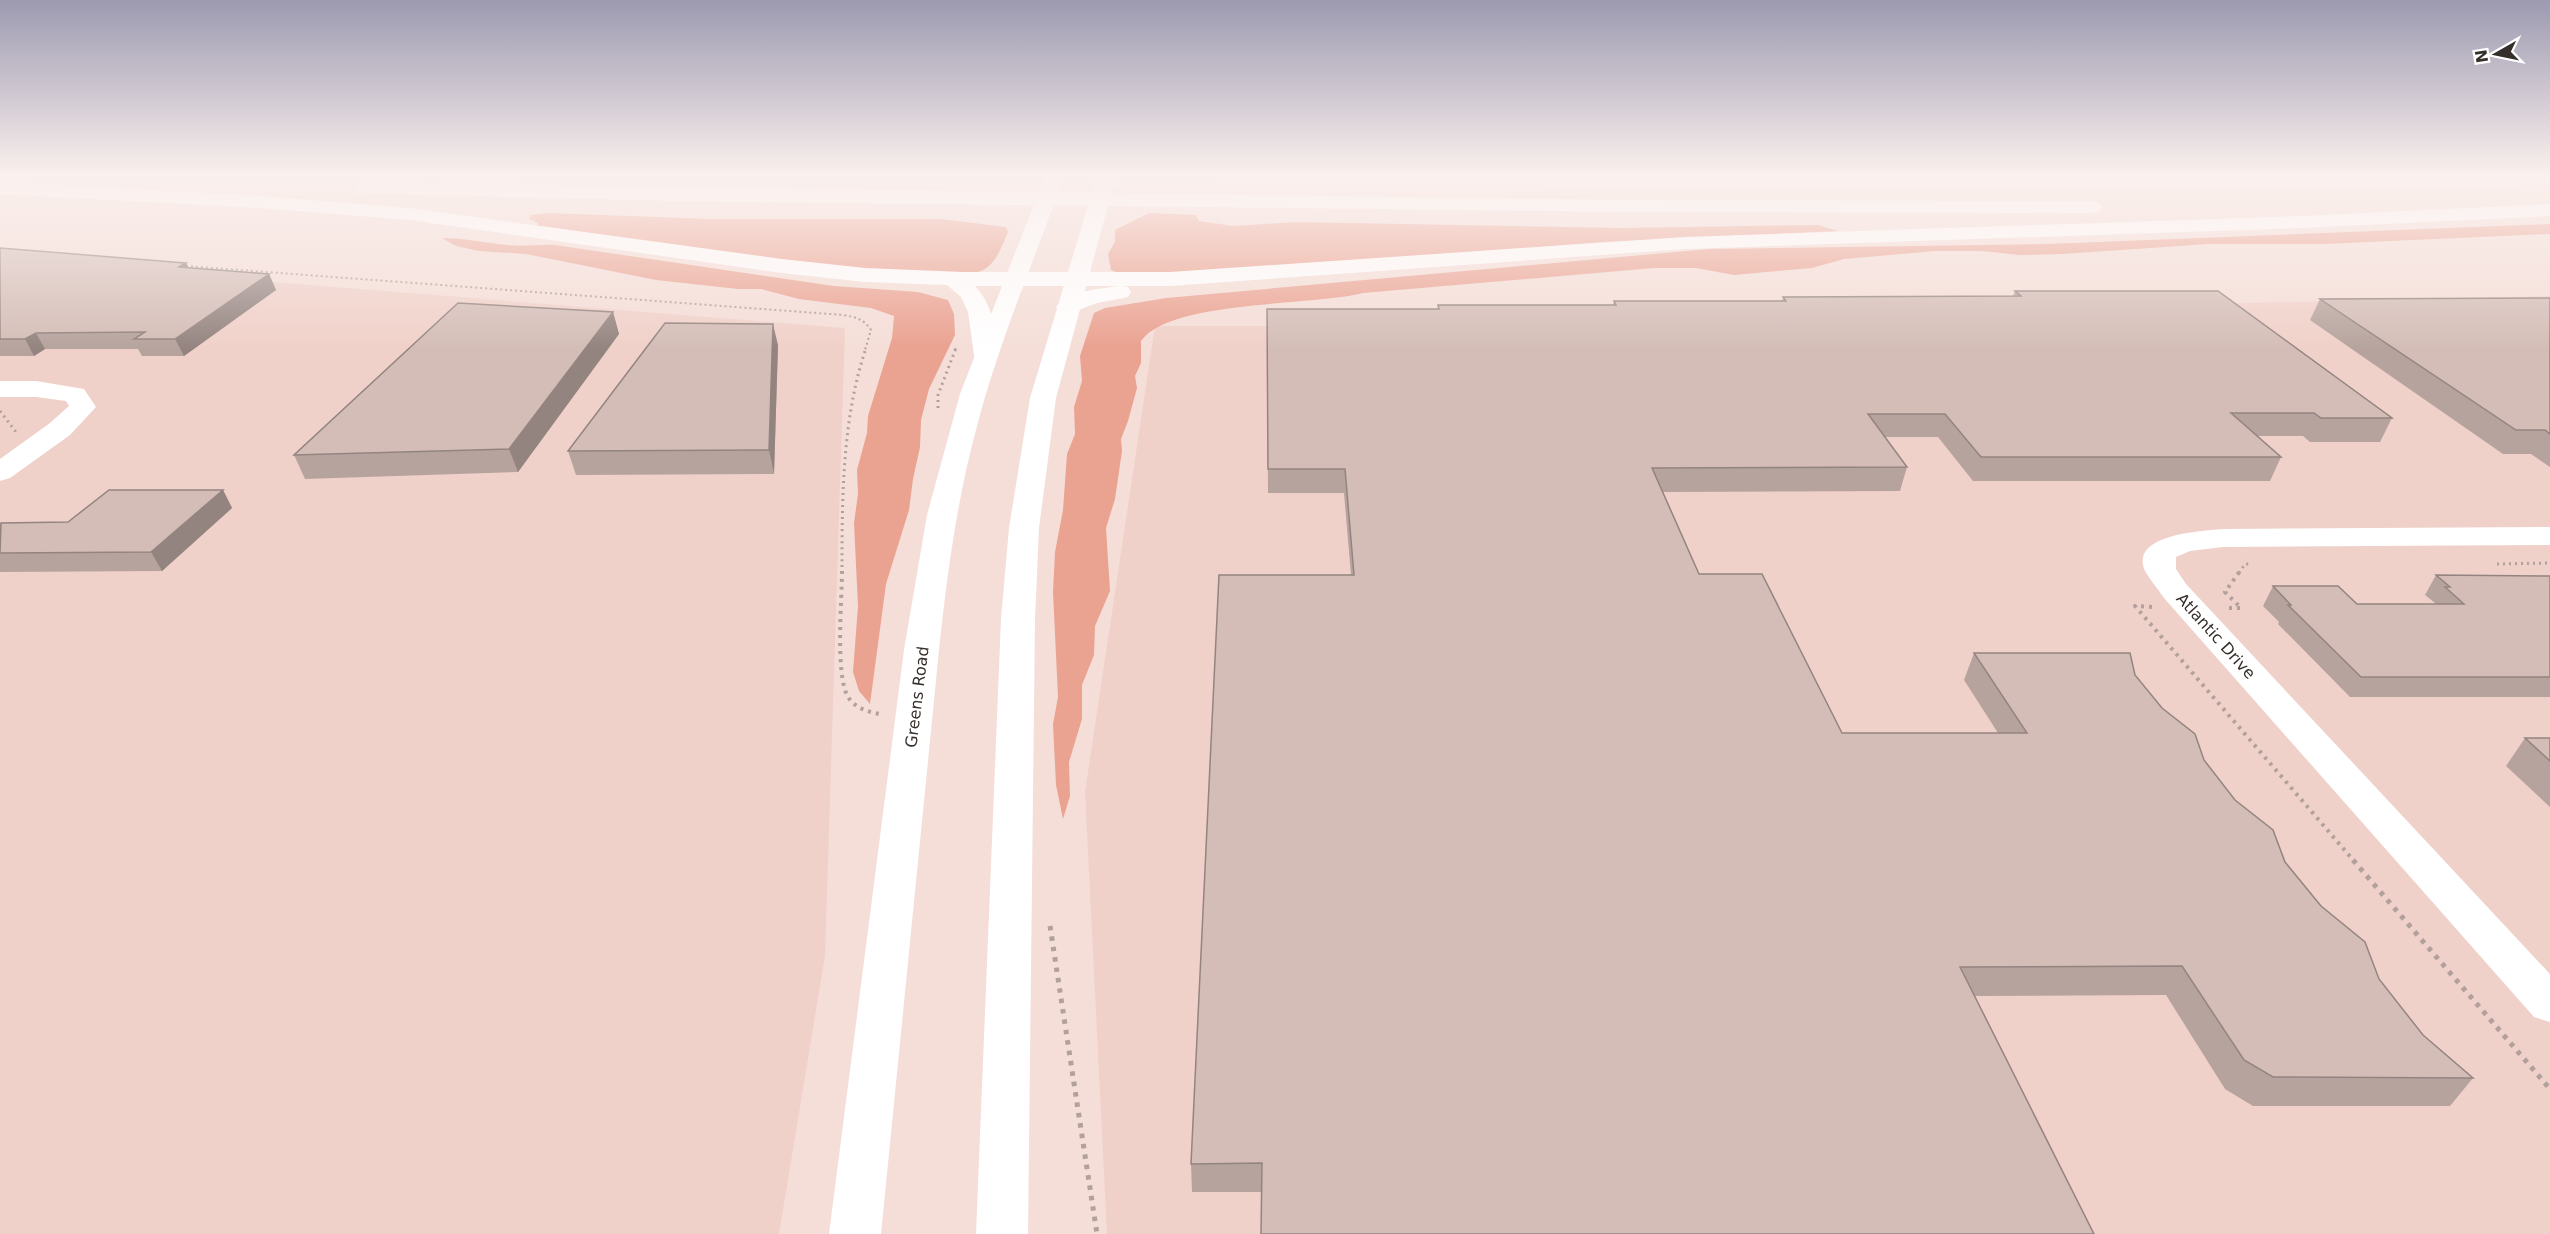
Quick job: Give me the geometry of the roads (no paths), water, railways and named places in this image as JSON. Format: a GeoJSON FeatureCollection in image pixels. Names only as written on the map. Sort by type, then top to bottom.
{"type":"FeatureCollection","features":[{"type":"Feature","properties":{"kind":"main road"},"geometry":{"type":"LineString","coordinates":[[548,234],[782,266],[865,275],[953,279],[1170,279],[1685,243],[1956,234]]}},
{"type":"Feature","properties":{"kind":"main road","name":"Greens Road"},"geometry":{"type":"LineString","coordinates":[[855,1234],[929,592],[963,428],[986,355],[1034,234]]}},
{"type":"Feature","properties":{"kind":"main road"},"geometry":{"type":"LineString","coordinates":[[1002,1234],[1018,620],[1024,528],[1043,398],[1090,234]]}},
{"type":"Feature","properties":{"kind":"main road"},"geometry":{"type":"LineString","coordinates":[[1068,307],[1091,297],[1123,291],[1268,273]]}},
{"type":"Feature","properties":{"kind":"main road"},"geometry":{"type":"LineString","coordinates":[[953,279],[966,287],[979,306],[983,321],[986,355]]}},
{"type":"Feature","properties":{"kind":"main road"},"geometry":{"type":"LineString","coordinates":[[0,389],[36,389],[75,394],[83,407],[60,429],[0,472]]}},
{"type":"Feature","properties":{"kind":"main road","name":"Atlantic Drive"},"geometry":{"type":"LineString","coordinates":[[2550,536],[2223,538],[2170,545],[2160,553],[2160,569],[2175,591],[2550,1004]]}}]}
